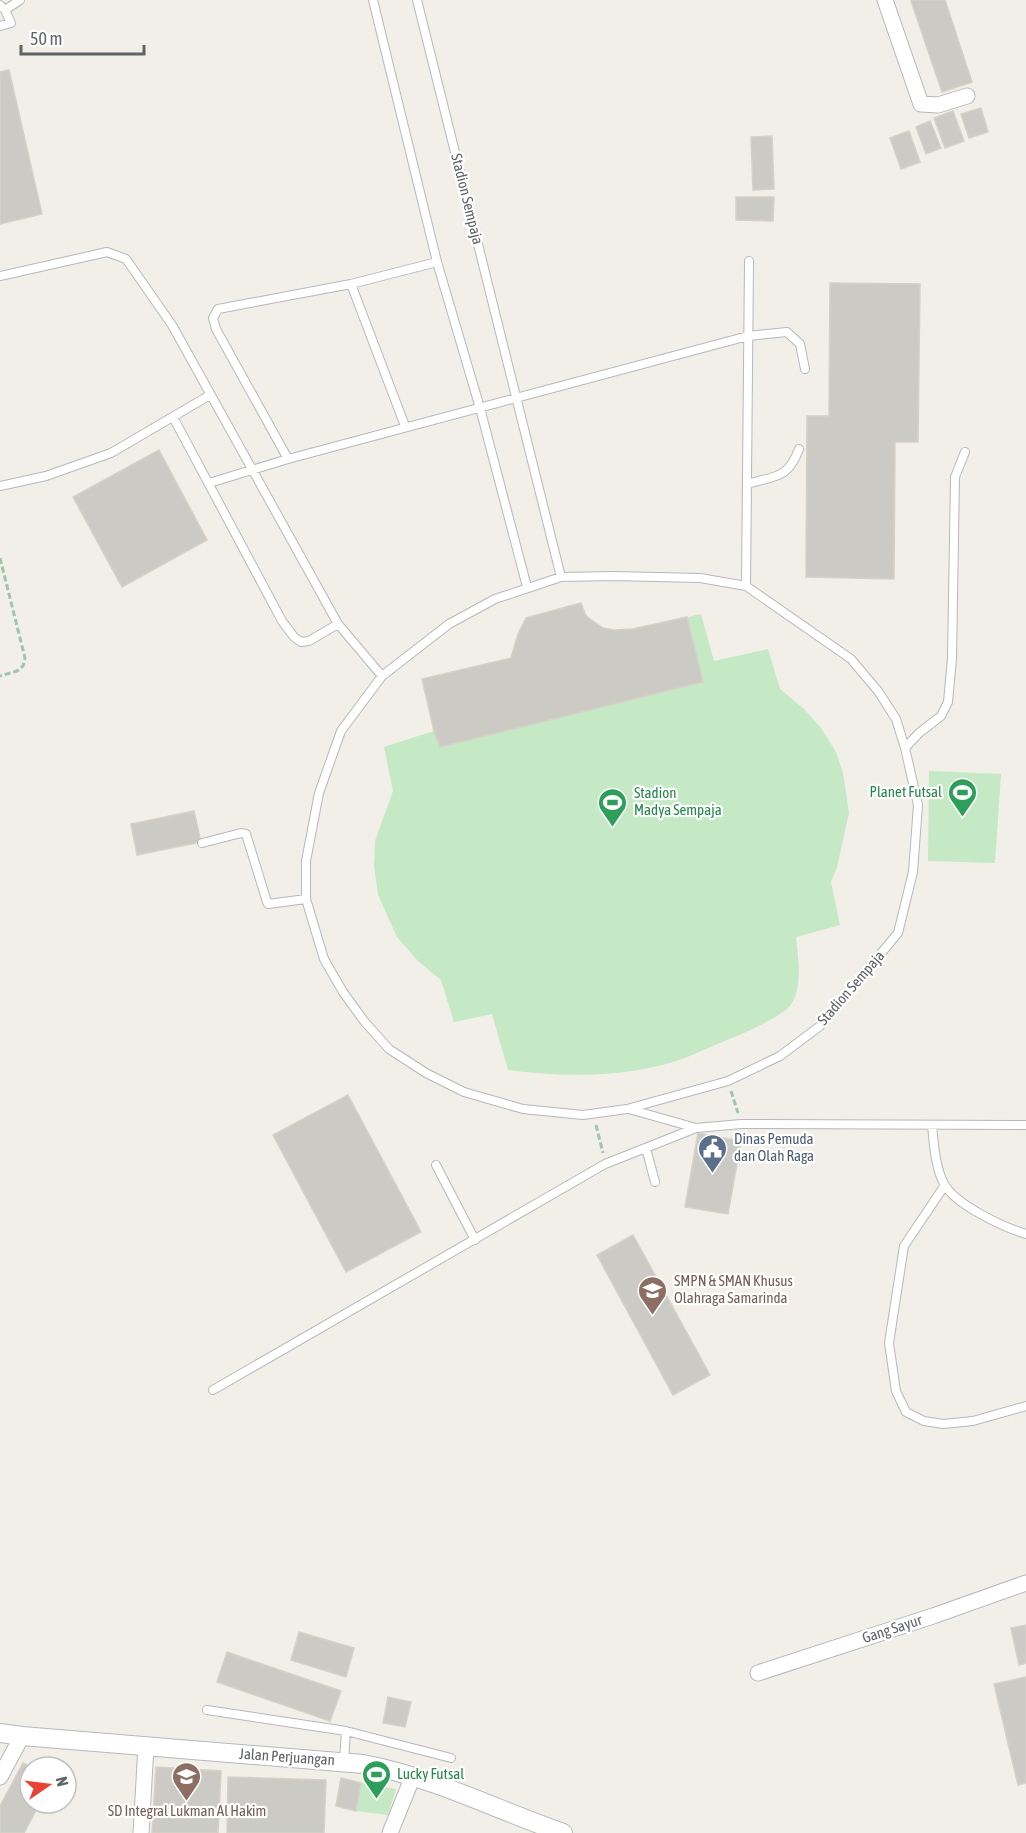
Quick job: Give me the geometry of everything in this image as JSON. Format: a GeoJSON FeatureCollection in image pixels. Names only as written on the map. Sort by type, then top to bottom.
{"type":"FeatureCollection","features":[{"type":"Feature","properties":{"kind":"street"},"geometry":{"type":"LineString","coordinates":[[885,0],[921,104],[931,106],[967,96]]}},
{"type":"Feature","properties":{"kind":"street","name":"Gang Sayur"},"geometry":{"type":"LineString","coordinates":[[758,1673],[1026,1583]]}},
{"type":"Feature","properties":{"kind":"street","name":"Jalan Perjuangan"},"geometry":{"type":"LineString","coordinates":[[0,1733],[344,1761],[386,1768],[563,1833]]}},
{"type":"Feature","properties":{"kind":"street"},"geometry":{"type":"LineString","coordinates":[[0,1777],[22,1736]]}},
{"type":"Feature","properties":{"kind":"street"},"geometry":{"type":"LineString","coordinates":[[141,1833],[146,1746]]}},
{"type":"Feature","properties":{"kind":"street"},"geometry":{"type":"LineString","coordinates":[[390,1833],[413,1776]]}},
{"type":"Feature","properties":{"kind":"lane"},"geometry":{"type":"LineString","coordinates":[[0,26],[11,23],[3,8],[20,0]]}},
{"type":"Feature","properties":{"kind":"lane"},"geometry":{"type":"LineString","coordinates":[[373,0],[437,262],[480,408],[527,587]]}},
{"type":"Feature","properties":{"kind":"lane","name":"Stadion Sempaja"},"geometry":{"type":"LineString","coordinates":[[417,0],[561,577]]}},
{"type":"Feature","properties":{"kind":"lane"},"geometry":{"type":"LineString","coordinates":[[0,276],[107,252],[126,259],[172,325],[338,624],[382,676]]}},
{"type":"Feature","properties":{"kind":"lane"},"geometry":{"type":"LineString","coordinates":[[746,586],[749,261]]}},
{"type":"Feature","properties":{"kind":"lane"},"geometry":{"type":"LineString","coordinates":[[288,459],[216,329],[213,318],[218,309],[223,306],[351,284],[437,262]]}},
{"type":"Feature","properties":{"kind":"lane"},"geometry":{"type":"LineString","coordinates":[[351,284],[405,426]]}},
{"type":"Feature","properties":{"kind":"lane"},"geometry":{"type":"LineString","coordinates":[[209,483],[405,426],[748,336],[788,332],[800,344],[805,369]]}},
{"type":"Feature","properties":{"kind":"lane"},"geometry":{"type":"LineString","coordinates":[[0,486],[46,476],[111,453],[210,395]]}},
{"type":"Feature","properties":{"kind":"lane"},"geometry":{"type":"LineString","coordinates":[[173,417],[282,621],[294,637],[301,642],[309,641],[338,624]]}},
{"type":"Feature","properties":{"kind":"lane"},"geometry":{"type":"LineString","coordinates":[[747,484],[785,472],[793,465],[799,449]]}},
{"type":"Feature","properties":{"kind":"lane"},"geometry":{"type":"LineString","coordinates":[[905,748],[919,733],[941,716],[948,702],[952,659],[955,477],[965,452]]}},
{"type":"Feature","properties":{"kind":"lane","name":"Stadion Sempaja"},"geometry":{"type":"LineString","coordinates":[[561,577],[700,578],[746,586],[851,659],[878,692],[896,719],[918,805],[913,872],[898,933],[820,1026],[780,1056],[728,1081],[627,1109],[583,1115],[523,1109],[464,1092],[426,1073],[389,1049],[350,1002],[324,959],[306,899],[306,861],[319,793],[341,731],[382,676],[449,624],[495,599],[561,577]]}},
{"type":"Feature","properties":{"kind":"lane"},"geometry":{"type":"LineString","coordinates":[[202,843],[241,833],[246,834],[268,904],[306,899]]}},
{"type":"Feature","properties":{"kind":"lane","name":"Stadion Sempaja"},"geometry":{"type":"LineString","coordinates":[[627,1109],[696,1128],[741,1124],[1026,1125]]}},
{"type":"Feature","properties":{"kind":"lane"},"geometry":{"type":"LineString","coordinates":[[932,1125],[935,1159],[945,1185],[970,1209],[1026,1234]]}},
{"type":"Feature","properties":{"kind":"lane"},"geometry":{"type":"LineString","coordinates":[[213,1390],[605,1164],[696,1128]]}},
{"type":"Feature","properties":{"kind":"lane"},"geometry":{"type":"LineString","coordinates":[[646,1148],[655,1182]]}},
{"type":"Feature","properties":{"kind":"lane"},"geometry":{"type":"LineString","coordinates":[[436,1165],[476,1240]]}},
{"type":"Feature","properties":{"kind":"lane"},"geometry":{"type":"LineString","coordinates":[[945,1185],[904,1246],[889,1342],[896,1391],[906,1413],[924,1421],[943,1424],[973,1421],[1026,1406]]}},
{"type":"Feature","properties":{"kind":"lane"},"geometry":{"type":"LineString","coordinates":[[207,1710],[346,1731],[451,1758]]}},
{"type":"Feature","properties":{"kind":"lane"},"geometry":{"type":"LineString","coordinates":[[344,1761],[346,1731]]}},
{"type":"Feature","properties":{"kind":"path"},"geometry":{"type":"LineString","coordinates":[[0,558],[25,658],[24,666],[17,671],[0,676]]}},
{"type":"Feature","properties":{"kind":"path"},"geometry":{"type":"LineString","coordinates":[[728,1081],[741,1124]]}},
{"type":"Feature","properties":{"kind":"path"},"geometry":{"type":"LineString","coordinates":[[593,1114],[605,1164]]}},
{"type":"Feature","properties":{"kind":"green space","name":"Stadion Madya Sempaja"},"geometry":{"type":"Polygon","coordinates":[[[581,603],[591,620],[602,628],[611,630],[650,626],[701,614],[714,661],[768,649],[780,689],[804,709],[821,728],[836,752],[843,773],[849,813],[837,867],[831,882],[840,925],[796,937],[799,964],[798,984],[793,1001],[788,1008],[759,1026],[693,1055],[658,1066],[620,1073],[583,1075],[508,1070],[492,1014],[454,1022],[441,980],[418,961],[397,937],[378,895],[374,866],[375,841],[393,791],[384,747],[434,731],[422,679],[511,659],[518,634],[526,618],[581,603]]]}},
{"type":"Feature","properties":{"kind":"green space","name":"Planet Futsal"},"geometry":{"type":"Polygon","coordinates":[[[929,771],[1001,774],[995,863],[928,861],[929,771]]]}},
{"type":"Feature","properties":{"kind":"green space","name":"Lucky Futsal"},"geometry":{"type":"Polygon","coordinates":[[[361,1783],[396,1789],[388,1815],[356,1811],[361,1783]]]}},
{"type":"Feature","properties":{"kind":"building"},"geometry":{"type":"Polygon","coordinates":[[[945,0],[972,82],[942,92],[911,1],[945,0]]]}},
{"type":"Feature","properties":{"kind":"building"},"geometry":{"type":"Polygon","coordinates":[[[9,70],[42,214],[0,224],[0,72],[9,70]]]}},
{"type":"Feature","properties":{"kind":"building"},"geometry":{"type":"Polygon","coordinates":[[[981,108],[988,132],[969,138],[961,114],[981,108]]]}},
{"type":"Feature","properties":{"kind":"building"},"geometry":{"type":"Polygon","coordinates":[[[953,111],[964,141],[945,148],[934,118],[953,111]]]}},
{"type":"Feature","properties":{"kind":"building"},"geometry":{"type":"Polygon","coordinates":[[[930,121],[941,148],[926,154],[916,127],[930,121]]]}},
{"type":"Feature","properties":{"kind":"building"},"geometry":{"type":"Polygon","coordinates":[[[909,131],[920,162],[901,169],[890,138],[909,131]]]}},
{"type":"Feature","properties":{"kind":"building"},"geometry":{"type":"Polygon","coordinates":[[[772,136],[774,189],[753,190],[751,137],[772,136]]]}},
{"type":"Feature","properties":{"kind":"building"},"geometry":{"type":"Polygon","coordinates":[[[736,197],[774,197],[773,221],[736,220],[736,197]]]}},
{"type":"Feature","properties":{"kind":"building"},"geometry":{"type":"Polygon","coordinates":[[[830,283],[920,284],[918,442],[895,442],[894,579],[806,577],[807,416],[829,416],[830,283]]]}},
{"type":"Feature","properties":{"kind":"building"},"geometry":{"type":"Polygon","coordinates":[[[159,450],[207,540],[122,587],[73,497],[159,450]]]}},
{"type":"Feature","properties":{"kind":"building"},"geometry":{"type":"Polygon","coordinates":[[[581,603],[586,616],[603,628],[614,630],[633,629],[687,617],[703,682],[440,747],[422,679],[511,658],[518,634],[526,618],[581,603]]]}},
{"type":"Feature","properties":{"kind":"building"},"geometry":{"type":"Polygon","coordinates":[[[194,811],[201,842],[137,855],[131,824],[194,811]]]}},
{"type":"Feature","properties":{"kind":"building"},"geometry":{"type":"Polygon","coordinates":[[[348,1095],[421,1232],[346,1272],[273,1135],[348,1095]]]}},
{"type":"Feature","properties":{"kind":"building","name":"Dinas Pemuda dan Olah Raga"},"geometry":{"type":"Polygon","coordinates":[[[698,1133],[741,1141],[728,1214],[685,1207],[698,1133]]]}},
{"type":"Feature","properties":{"kind":"building","name":"SMPN & SMAN Khusus Olahraga Samarinda"},"geometry":{"type":"Polygon","coordinates":[[[633,1235],[710,1375],[673,1395],[597,1255],[633,1235]]]}},
{"type":"Feature","properties":{"kind":"building"},"geometry":{"type":"Polygon","coordinates":[[[1026,1625],[1026,1663],[1019,1665],[1011,1628],[1026,1625]]]}},
{"type":"Feature","properties":{"kind":"building"},"geometry":{"type":"Polygon","coordinates":[[[299,1632],[354,1648],[346,1677],[291,1660],[299,1632]]]}},
{"type":"Feature","properties":{"kind":"building"},"geometry":{"type":"Polygon","coordinates":[[[227,1652],[341,1691],[330,1721],[217,1682],[227,1652]]]}},
{"type":"Feature","properties":{"kind":"building"},"geometry":{"type":"Polygon","coordinates":[[[1026,1677],[1026,1783],[1018,1785],[994,1684],[1026,1677]]]}},
{"type":"Feature","properties":{"kind":"building"},"geometry":{"type":"Polygon","coordinates":[[[388,1697],[411,1702],[405,1727],[383,1723],[388,1697]]]}},
{"type":"Feature","properties":{"kind":"building","name":"SD Integral Lukman Al Hakim"},"geometry":{"type":"Polygon","coordinates":[[[156,1767],[221,1771],[218,1833],[152,1833],[156,1767]]]}},
{"type":"Feature","properties":{"kind":"building"},"geometry":{"type":"Polygon","coordinates":[[[18,1772],[18,1815],[34,1815],[24,1833],[0,1833],[0,1806],[18,1772]]]}},
{"type":"Feature","properties":{"kind":"building"},"geometry":{"type":"Polygon","coordinates":[[[228,1777],[326,1780],[324,1833],[227,1833],[228,1777]]]}},
{"type":"Feature","properties":{"kind":"building"},"geometry":{"type":"Polygon","coordinates":[[[341,1778],[361,1783],[356,1811],[336,1806],[341,1778]]]}},
{"type":"Feature","properties":{"kind":"place","name":"Planet Futsal"},"geometry":{"type":"Point","coordinates":[963,818]}},
{"type":"Feature","properties":{"kind":"place","name":"Stadion Madya Sempaja"},"geometry":{"type":"Point","coordinates":[613,828]}},
{"type":"Feature","properties":{"kind":"place","name":"Dinas Pemuda dan Olah Raga"},"geometry":{"type":"Point","coordinates":[713,1174]}},
{"type":"Feature","properties":{"kind":"place","name":"SMPN & SMAN Khusus Olahraga Samarinda"},"geometry":{"type":"Point","coordinates":[653,1316]}},
{"type":"Feature","properties":{"kind":"place","name":"Lucky Futsal"},"geometry":{"type":"Point","coordinates":[376,1800]}},
{"type":"Feature","properties":{"kind":"place","name":"SD Integral Lukman Al Hakim"},"geometry":{"type":"Point","coordinates":[187,1802]}}]}
